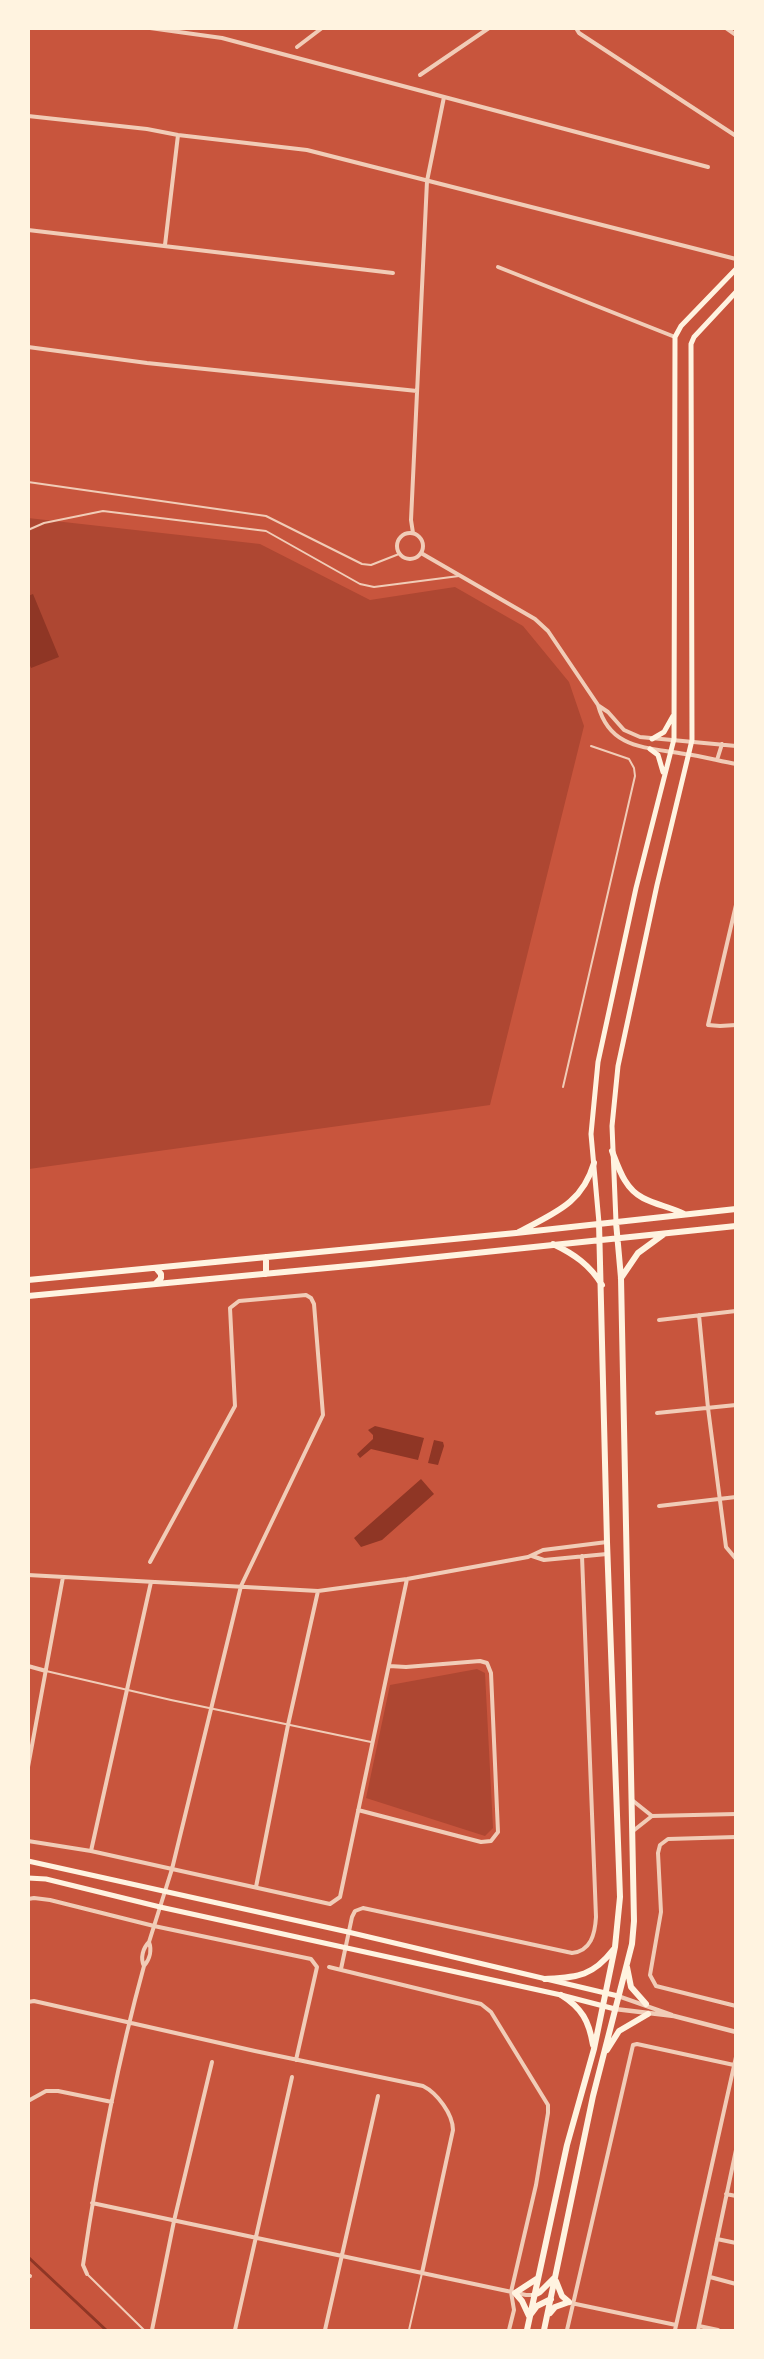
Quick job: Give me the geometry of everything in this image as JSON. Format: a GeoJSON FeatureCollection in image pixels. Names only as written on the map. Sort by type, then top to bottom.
{"type":"FeatureCollection","features":[{"type":"Feature","properties":{"kind":"main road"},"geometry":{"type":"LineString","coordinates":[[527,2331],[567,2145],[594,2049],[615,1947],[620,1897],[607,1554],[602,1285],[591,1134],[598,1062],[636,888],[674,739],[675,337],[681,326],[735,269]]}},
{"type":"Feature","properties":{"kind":"main road"},"geometry":{"type":"LineString","coordinates":[[544,2331],[593,2096],[627,1964],[634,1921],[621,1278],[612,1151],[612,1106],[618,1066],[657,885],[692,740],[690,352],[694,337],[735,292]]}},
{"type":"Feature","properties":{"kind":"main road"},"geometry":{"type":"LineString","coordinates":[[652,739],[667,728],[674,712]]}},
{"type":"Feature","properties":{"kind":"main road"},"geometry":{"type":"LineString","coordinates":[[650,749],[658,755],[664,774]]}},
{"type":"Feature","properties":{"kind":"main road"},"geometry":{"type":"LineString","coordinates":[[612,1151],[625,1182],[634,1191],[643,1198],[684,1214]]}},
{"type":"Feature","properties":{"kind":"main road"},"geometry":{"type":"LineString","coordinates":[[516,1233],[564,1207],[576,1197],[589,1179],[594,1163]]}},
{"type":"Feature","properties":{"kind":"main road"},"geometry":{"type":"LineString","coordinates":[[28,1280],[516,1233],[735,1209]]}},
{"type":"Feature","properties":{"kind":"main road"},"geometry":{"type":"LineString","coordinates":[[28,1296],[735,1226]]}},
{"type":"Feature","properties":{"kind":"main road"},"geometry":{"type":"LineString","coordinates":[[621,1278],[638,1253],[667,1232]]}},
{"type":"Feature","properties":{"kind":"main road"},"geometry":{"type":"LineString","coordinates":[[553,1244],[588,1265],[602,1285]]}},
{"type":"Feature","properties":{"kind":"main road"},"geometry":{"type":"LineString","coordinates":[[266,1257],[266,1274]]}},
{"type":"Feature","properties":{"kind":"main road"},"geometry":{"type":"LineString","coordinates":[[155,1283],[161,1278],[160,1270],[156,1268]]}},
{"type":"Feature","properties":{"kind":"main road"},"geometry":{"type":"LineString","coordinates":[[28,1861],[348,1932],[618,1996]]}},
{"type":"Feature","properties":{"kind":"main road"},"geometry":{"type":"LineString","coordinates":[[28,1878],[46,1879],[160,1907],[561,1995],[615,2009]]}},
{"type":"Feature","properties":{"kind":"main road"},"geometry":{"type":"LineString","coordinates":[[545,1979],[587,1973],[601,1964],[615,1947]]}},
{"type":"Feature","properties":{"kind":"main road"},"geometry":{"type":"LineString","coordinates":[[627,1964],[631,1987],[646,2004]]}},
{"type":"Feature","properties":{"kind":"main road"},"geometry":{"type":"LineString","coordinates":[[561,1995],[582,2011],[589,2026],[594,2049]]}},
{"type":"Feature","properties":{"kind":"main road"},"geometry":{"type":"LineString","coordinates":[[604,2055],[619,2031],[648,2014]]}},
{"type":"Feature","properties":{"kind":"main road"},"geometry":{"type":"LineString","coordinates":[[534,2295],[556,2277]]}},
{"type":"Feature","properties":{"kind":"main road"},"geometry":{"type":"LineString","coordinates":[[548,2316],[555,2307],[571,2302],[558,2289],[556,2277]]}},
{"type":"Feature","properties":{"kind":"main road"},"geometry":{"type":"LineString","coordinates":[[530,2317],[522,2301],[513,2292],[538,2278]]}},
{"type":"Feature","properties":{"kind":"main road"},"geometry":{"type":"LineString","coordinates":[[530,2317],[537,2306],[551,2299]]}},
{"type":"Feature","properties":{"kind":"street"},"geometry":{"type":"LineString","coordinates":[[150,28],[222,39],[708,167]]}},
{"type":"Feature","properties":{"kind":"street"},"geometry":{"type":"LineString","coordinates":[[297,47],[322,28]]}},
{"type":"Feature","properties":{"kind":"street"},"geometry":{"type":"LineString","coordinates":[[420,75],[489,28]]}},
{"type":"Feature","properties":{"kind":"street"},"geometry":{"type":"LineString","coordinates":[[576,28],[579,33],[735,136]]}},
{"type":"Feature","properties":{"kind":"street"},"geometry":{"type":"LineString","coordinates":[[726,28],[735,35]]}},
{"type":"Feature","properties":{"kind":"street"},"geometry":{"type":"LineString","coordinates":[[413,533],[411,520],[427,181],[444,98]]}},
{"type":"Feature","properties":{"kind":"street"},"geometry":{"type":"LineString","coordinates":[[28,116],[307,150],[735,259]]}},
{"type":"Feature","properties":{"kind":"street"},"geometry":{"type":"LineString","coordinates":[[165,245],[178,135]]}},
{"type":"Feature","properties":{"kind":"street"},"geometry":{"type":"LineString","coordinates":[[28,230],[393,273]]}},
{"type":"Feature","properties":{"kind":"street"},"geometry":{"type":"LineString","coordinates":[[498,267],[675,337]]}},
{"type":"Feature","properties":{"kind":"street"},"geometry":{"type":"LineString","coordinates":[[28,347],[147,363],[417,391]]}},
{"type":"Feature","properties":{"kind":"street"},"geometry":{"type":"LineString","coordinates":[[413,533],[423,543],[421,553],[411,559],[399,554],[398,541],[404,534],[413,533]]}},
{"type":"Feature","properties":{"kind":"street"},"geometry":{"type":"LineString","coordinates":[[421,553],[535,619],[548,631],[598,705],[602,720],[615,735],[637,747],[689,754],[735,764]]}},
{"type":"Feature","properties":{"kind":"street"},"geometry":{"type":"LineString","coordinates":[[598,705],[608,712],[624,730],[640,737],[692,740],[735,746]]}},
{"type":"Feature","properties":{"kind":"street"},"geometry":{"type":"LineString","coordinates":[[717,760],[722,744]]}},
{"type":"Feature","properties":{"kind":"street"},"geometry":{"type":"LineString","coordinates":[[735,904],[708,1025],[735,1025]]}},
{"type":"Feature","properties":{"kind":"street"},"geometry":{"type":"LineString","coordinates":[[728,940],[735,939]]}},
{"type":"Feature","properties":{"kind":"street"},"geometry":{"type":"LineString","coordinates":[[87,2274],[83,2267],[92,2203],[128,2023],[144,1966],[141,1960],[172,1869],[240,1586],[322,1415],[314,1304],[306,1294],[239,1301],[231,1308],[235,1406],[150,1562]]}},
{"type":"Feature","properties":{"kind":"street"},"geometry":{"type":"LineString","coordinates":[[659,1320],[735,1311]]}},
{"type":"Feature","properties":{"kind":"street"},"geometry":{"type":"LineString","coordinates":[[699,1315],[708,1408],[726,1547],[735,1559]]}},
{"type":"Feature","properties":{"kind":"street"},"geometry":{"type":"LineString","coordinates":[[657,1413],[735,1405]]}},
{"type":"Feature","properties":{"kind":"street"},"geometry":{"type":"LineString","coordinates":[[659,1506],[735,1497]]}},
{"type":"Feature","properties":{"kind":"street"},"geometry":{"type":"LineString","coordinates":[[28,1575],[318,1592],[407,1579],[532,1556],[543,1550],[607,1542]]}},
{"type":"Feature","properties":{"kind":"street"},"geometry":{"type":"LineString","coordinates":[[532,1556],[544,1560],[607,1554]]}},
{"type":"Feature","properties":{"kind":"street"},"geometry":{"type":"LineString","coordinates":[[340,1969],[355,1911],[363,1908],[572,1953],[578,1953],[591,1941],[596,1917],[582,1556]]}},
{"type":"Feature","properties":{"kind":"street"},"geometry":{"type":"LineString","coordinates":[[28,1767],[63,1577]]}},
{"type":"Feature","properties":{"kind":"street"},"geometry":{"type":"LineString","coordinates":[[28,1841],[91,1851],[330,1904],[336,1901],[340,1897],[407,1579]]}},
{"type":"Feature","properties":{"kind":"street"},"geometry":{"type":"LineString","coordinates":[[91,1851],[151,1582]]}},
{"type":"Feature","properties":{"kind":"street"},"geometry":{"type":"LineString","coordinates":[[256,1887],[288,1725],[318,1592]]}},
{"type":"Feature","properties":{"kind":"street"},"geometry":{"type":"LineString","coordinates":[[358,1810],[481,1842],[491,1841],[498,1832],[491,1673],[487,1664],[480,1661],[406,1667],[389,1666]]}},
{"type":"Feature","properties":{"kind":"street"},"geometry":{"type":"LineString","coordinates":[[28,1666],[46,1671]]}},
{"type":"Feature","properties":{"kind":"street"},"geometry":{"type":"LineString","coordinates":[[630,1798],[652,1816]]}},
{"type":"Feature","properties":{"kind":"street"},"geometry":{"type":"LineString","coordinates":[[632,1832],[652,1816],[735,1814]]}},
{"type":"Feature","properties":{"kind":"street"},"geometry":{"type":"LineString","coordinates":[[735,1837],[668,1839],[660,1845],[658,1853],[660,1921],[650,1964],[650,1975],[656,1986],[735,2006]]}},
{"type":"Feature","properties":{"kind":"street"},"geometry":{"type":"LineString","coordinates":[[28,1899],[50,1900],[154,1926],[311,1959],[317,1967],[296,2060]]}},
{"type":"Feature","properties":{"kind":"street"},"geometry":{"type":"LineString","coordinates":[[329,1966],[481,2004],[491,2012],[548,2105],[536,2185],[513,2292],[514,2310],[509,2331]]}},
{"type":"Feature","properties":{"kind":"street"},"geometry":{"type":"LineString","coordinates":[[618,1996],[646,2004],[674,2016],[735,2032]]}},
{"type":"Feature","properties":{"kind":"street"},"geometry":{"type":"LineString","coordinates":[[28,2002],[34,2001],[128,2023],[176,2031],[296,2060],[423,2086],[433,2091],[453,2122],[422,2273]]}},
{"type":"Feature","properties":{"kind":"street"},"geometry":{"type":"LineString","coordinates":[[615,2009],[674,2016]]}},
{"type":"Feature","properties":{"kind":"street"},"geometry":{"type":"LineString","coordinates":[[567,2331],[571,2302],[633,2045],[734,2065]]}},
{"type":"Feature","properties":{"kind":"street"},"geometry":{"type":"LineString","coordinates":[[675,2331],[735,2057]]}},
{"type":"Feature","properties":{"kind":"street"},"geometry":{"type":"LineString","coordinates":[[152,2331],[174,2221],[212,2062]]}},
{"type":"Feature","properties":{"kind":"street"},"geometry":{"type":"LineString","coordinates":[[235,2331],[292,2077]]}},
{"type":"Feature","properties":{"kind":"street"},"geometry":{"type":"LineString","coordinates":[[28,2101],[46,2091],[58,2091],[112,2102]]}},
{"type":"Feature","properties":{"kind":"street"},"geometry":{"type":"LineString","coordinates":[[325,2331],[340,2256],[378,2096]]}},
{"type":"Feature","properties":{"kind":"street"},"geometry":{"type":"LineString","coordinates":[[718,2331],[698,2329],[735,2150]]}},
{"type":"Feature","properties":{"kind":"street"},"geometry":{"type":"LineString","coordinates":[[726,2194],[735,2196]]}},
{"type":"Feature","properties":{"kind":"street"},"geometry":{"type":"LineString","coordinates":[[92,2203],[534,2295]]}},
{"type":"Feature","properties":{"kind":"street"},"geometry":{"type":"LineString","coordinates":[[717,2240],[735,2243]]}},
{"type":"Feature","properties":{"kind":"street"},"geometry":{"type":"LineString","coordinates":[[710,2277],[735,2284]]}},
{"type":"Feature","properties":{"kind":"street"},"geometry":{"type":"LineString","coordinates":[[551,2299],[676,2325]]}},
{"type":"Feature","properties":{"kind":"lane"},"geometry":{"type":"LineString","coordinates":[[28,482],[266,516],[362,564],[371,565],[399,554]]}},
{"type":"Feature","properties":{"kind":"lane"},"geometry":{"type":"LineString","coordinates":[[28,530],[44,523],[103,511],[266,531],[360,584],[374,587],[462,576]]}},
{"type":"Feature","properties":{"kind":"lane"},"geometry":{"type":"LineString","coordinates":[[563,1087],[635,776],[629,759],[591,746]]}},
{"type":"Feature","properties":{"kind":"lane"},"geometry":{"type":"LineString","coordinates":[[46,1671],[372,1742]]}},
{"type":"Feature","properties":{"kind":"lane"},"geometry":{"type":"LineString","coordinates":[[409,2331],[422,2273]]}},
{"type":"Feature","properties":{"kind":"lane"},"geometry":{"type":"LineString","coordinates":[[87,2274],[144,2331]]}},
{"type":"Feature","properties":{"kind":"shaded area"},"geometry":{"type":"Polygon","coordinates":[[[28,518],[260,544],[370,600],[455,587],[523,626],[569,682],[584,726],[490,1105],[29,1169],[28,518]]]}},
{"type":"Feature","properties":{"kind":"shaded area"},"geometry":{"type":"Polygon","coordinates":[[[33,594],[59,657],[31,668],[28,661],[28,596],[33,594]]]}},
{"type":"Feature","properties":{"kind":"shaded area"},"geometry":{"type":"Polygon","coordinates":[[[375,1426],[424,1438],[418,1460],[371,1449],[360,1458],[357,1454],[373,1439],[373,1435],[368,1430],[375,1426]]]}},
{"type":"Feature","properties":{"kind":"shaded area"},"geometry":{"type":"Polygon","coordinates":[[[434,1440],[443,1442],[444,1446],[438,1465],[428,1463],[434,1440]]]}},
{"type":"Feature","properties":{"kind":"shaded area"},"geometry":{"type":"Polygon","coordinates":[[[421,1479],[434,1494],[382,1540],[361,1547],[354,1538],[421,1479]]]}},
{"type":"Feature","properties":{"kind":"shaded area"},"geometry":{"type":"Polygon","coordinates":[[[477,1669],[485,1673],[493,1828],[485,1836],[366,1798],[390,1685],[477,1669]]]}},
{"type":"Feature","properties":{"kind":"waterway"},"geometry":{"type":"LineString","coordinates":[[28,2257],[106,2330]]}}]}
